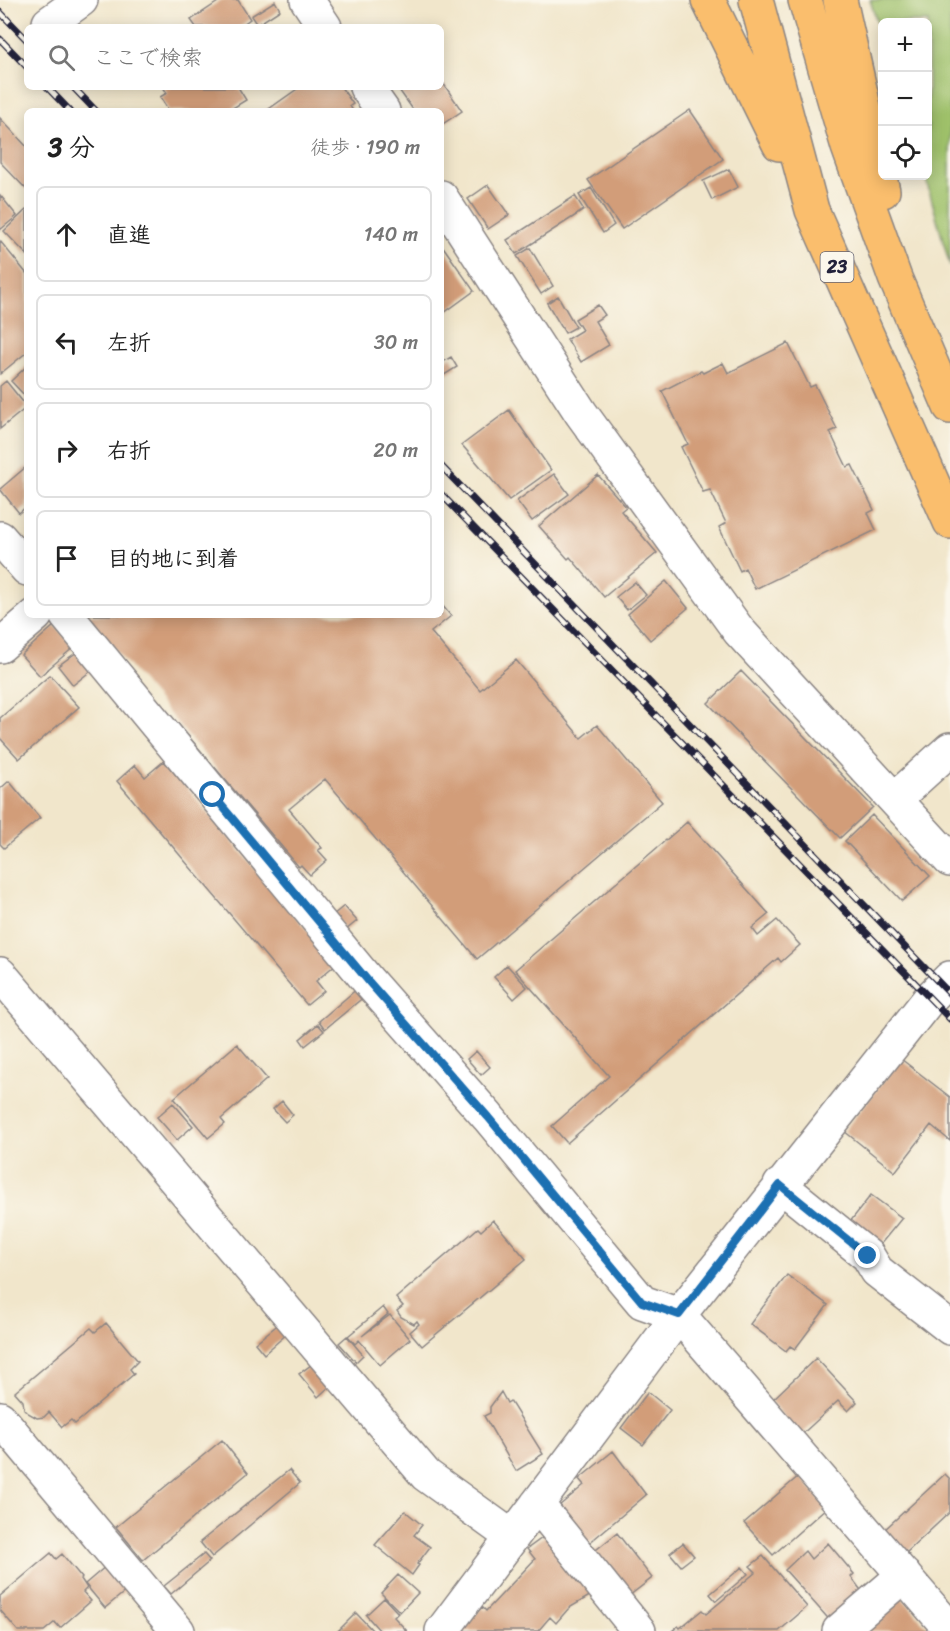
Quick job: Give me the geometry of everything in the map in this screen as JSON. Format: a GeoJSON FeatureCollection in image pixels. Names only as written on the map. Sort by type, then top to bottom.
{"type":"FeatureCollection","features":[{"type":"Feature","properties":{"kind":"highway"},"geometry":{"type":"LineString","coordinates":[[708,0],[812,210]]}},
{"type":"Feature","properties":{"kind":"highway","name":"23"},"geometry":{"type":"LineString","coordinates":[[756,0],[812,210],[950,522]]}},
{"type":"Feature","properties":{"kind":"highway"},"geometry":{"type":"LineString","coordinates":[[805,0],[848,147],[895,278],[950,406]]}},
{"type":"Feature","properties":{"kind":"highway"},"geometry":{"type":"LineString","coordinates":[[840,0],[888,213],[950,406]]}},
{"type":"Feature","properties":{"kind":"street"},"geometry":{"type":"LineString","coordinates":[[49,23],[81,0]]}},
{"type":"Feature","properties":{"kind":"street"},"geometry":{"type":"LineString","coordinates":[[307,0],[323,24]]}},
{"type":"Feature","properties":{"kind":"street"},"geometry":{"type":"LineString","coordinates":[[368,90],[381,108]]}},
{"type":"Feature","properties":{"kind":"street"},"geometry":{"type":"LineString","coordinates":[[444,202],[581,413],[739,632],[950,860]]}},
{"type":"Feature","properties":{"kind":"street"},"geometry":{"type":"LineString","coordinates":[[0,538],[24,566]]}},
{"type":"Feature","properties":{"kind":"street"},"geometry":{"type":"LineString","coordinates":[[0,646],[33,618]]}},
{"type":"Feature","properties":{"kind":"street"},"geometry":{"type":"LineString","coordinates":[[68,618],[369,982],[488,1117],[642,1302],[679,1315],[950,1629]]}},
{"type":"Feature","properties":{"kind":"street"},"geometry":{"type":"LineString","coordinates":[[895,799],[950,749]]}},
{"type":"Feature","properties":{"kind":"street"},"geometry":{"type":"LineString","coordinates":[[0,974],[426,1475],[512,1537]]}},
{"type":"Feature","properties":{"kind":"street"},"geometry":{"type":"LineString","coordinates":[[442,1631],[679,1315],[780,1185],[930,998],[950,978]]}},
{"type":"Feature","properties":{"kind":"street"},"geometry":{"type":"LineString","coordinates":[[780,1185],[868,1256],[878,1271],[950,1328]]}},
{"type":"Feature","properties":{"kind":"street"},"geometry":{"type":"LineString","coordinates":[[0,1418],[178,1631]]}},
{"type":"Feature","properties":{"kind":"street"},"geometry":{"type":"LineString","coordinates":[[537,1504],[639,1631]]}},
{"type":"Feature","properties":{"kind":"street"},"geometry":{"type":"LineString","coordinates":[[839,1631],[904,1575]]}},
{"type":"Feature","properties":{"kind":"green space"},"geometry":{"type":"Polygon","coordinates":[[[870,0],[950,0],[950,266],[926,180],[932,180],[932,18],[878,18],[878,26],[870,0]]]}},
{"type":"Feature","properties":{"kind":"building"},"geometry":{"type":"Polygon","coordinates":[[[221,0],[238,0],[250,19],[243,24],[194,24],[191,20],[221,0]]]}},
{"type":"Feature","properties":{"kind":"building"},"geometry":{"type":"Polygon","coordinates":[[[275,1],[280,10],[259,24],[251,16],[275,1]]]}},
{"type":"Feature","properties":{"kind":"building"},"geometry":{"type":"Polygon","coordinates":[[[444,84],[462,111],[444,123],[444,108],[412,108],[399,90],[444,90],[444,84]]]}},
{"type":"Feature","properties":{"kind":"building"},"geometry":{"type":"Polygon","coordinates":[[[165,90],[240,90],[246,100],[233,108],[167,108],[160,97],[167,93],[165,90]]]}},
{"type":"Feature","properties":{"kind":"building"},"geometry":{"type":"Polygon","coordinates":[[[296,90],[343,90],[353,104],[350,106],[351,108],[270,108],[296,90]]]}},
{"type":"Feature","properties":{"kind":"building"},"geometry":{"type":"Polygon","coordinates":[[[690,110],[723,159],[622,229],[588,180],[690,110]]]}},
{"type":"Feature","properties":{"kind":"building"},"geometry":{"type":"Polygon","coordinates":[[[0,118],[24,144],[24,187],[0,162],[0,118]]]}},
{"type":"Feature","properties":{"kind":"building"},"geometry":{"type":"Polygon","coordinates":[[[729,169],[738,187],[712,200],[703,181],[729,169]]]}},
{"type":"Feature","properties":{"kind":"building"},"geometry":{"type":"Polygon","coordinates":[[[488,185],[509,215],[488,229],[468,199],[488,185]]]}},
{"type":"Feature","properties":{"kind":"building"},"geometry":{"type":"Polygon","coordinates":[[[591,188],[614,225],[603,233],[579,195],[591,188]]]}},
{"type":"Feature","properties":{"kind":"building"},"geometry":{"type":"Polygon","coordinates":[[[0,195],[17,216],[0,230],[0,195]]]}},
{"type":"Feature","properties":{"kind":"building"},"geometry":{"type":"Polygon","coordinates":[[[575,196],[584,210],[516,254],[507,240],[575,196]]]}},
{"type":"Feature","properties":{"kind":"building"},"geometry":{"type":"Polygon","coordinates":[[[24,212],[24,252],[4,231],[24,212]]]}},
{"type":"Feature","properties":{"kind":"building"},"geometry":{"type":"Polygon","coordinates":[[[0,241],[24,270],[24,354],[0,374],[0,241]]]}},
{"type":"Feature","properties":{"kind":"building"},"geometry":{"type":"Polygon","coordinates":[[[444,248],[474,291],[444,313],[444,248]]]}},
{"type":"Feature","properties":{"kind":"building"},"geometry":{"type":"Polygon","coordinates":[[[530,248],[553,286],[541,294],[517,256],[530,248]]]}},
{"type":"Feature","properties":{"kind":"building"},"geometry":{"type":"Polygon","coordinates":[[[558,296],[576,327],[565,333],[547,303],[558,296]]]}},
{"type":"Feature","properties":{"kind":"building"},"geometry":{"type":"Polygon","coordinates":[[[598,305],[605,315],[595,321],[609,345],[581,362],[567,339],[582,330],[575,319],[598,305]]]}},
{"type":"Feature","properties":{"kind":"building"},"geometry":{"type":"Polygon","coordinates":[[[788,343],[810,387],[815,385],[837,429],[830,432],[847,467],[852,465],[874,510],[868,513],[876,530],[755,589],[745,568],[740,571],[719,527],[726,523],[710,490],[703,492],[681,447],[688,444],[662,391],[701,371],[703,373],[723,363],[728,373],[788,343]]]}},
{"type":"Feature","properties":{"kind":"building"},"geometry":{"type":"Polygon","coordinates":[[[451,357],[457,367],[444,375],[444,361],[451,357]]]}},
{"type":"Feature","properties":{"kind":"building"},"geometry":{"type":"Polygon","coordinates":[[[24,369],[24,395],[11,381],[24,369]]]}},
{"type":"Feature","properties":{"kind":"building"},"geometry":{"type":"Polygon","coordinates":[[[6,381],[24,403],[24,409],[0,429],[0,386],[6,381]]]}},
{"type":"Feature","properties":{"kind":"building"},"geometry":{"type":"Polygon","coordinates":[[[509,410],[551,470],[509,500],[462,445],[509,410]]]}},
{"type":"Feature","properties":{"kind":"building"},"geometry":{"type":"Polygon","coordinates":[[[24,469],[24,509],[19,513],[0,489],[24,469]]]}},
{"type":"Feature","properties":{"kind":"building"},"geometry":{"type":"Polygon","coordinates":[[[554,474],[569,494],[532,521],[517,501],[554,474]]]}},
{"type":"Feature","properties":{"kind":"building"},"geometry":{"type":"Polygon","coordinates":[[[598,475],[626,507],[621,511],[657,553],[604,597],[570,557],[568,559],[539,526],[598,475]]]}},
{"type":"Feature","properties":{"kind":"building"},"geometry":{"type":"Polygon","coordinates":[[[666,581],[688,608],[650,640],[628,614],[666,581]]]}},
{"type":"Feature","properties":{"kind":"building"},"geometry":{"type":"Polygon","coordinates":[[[635,582],[646,595],[627,610],[616,597],[635,582]]]}},
{"type":"Feature","properties":{"kind":"building"},"geometry":{"type":"Polygon","coordinates":[[[444,608],[451,616],[431,632],[480,690],[516,660],[581,738],[597,725],[662,802],[477,959],[325,779],[289,809],[322,848],[318,850],[327,860],[310,875],[301,865],[299,867],[89,618],[444,618],[444,608]]]}},
{"type":"Feature","properties":{"kind":"building"},"geometry":{"type":"Polygon","coordinates":[[[55,625],[74,647],[40,676],[21,655],[55,625]]]}},
{"type":"Feature","properties":{"kind":"building"},"geometry":{"type":"Polygon","coordinates":[[[77,652],[92,670],[73,685],[58,666],[77,652]]]}},
{"type":"Feature","properties":{"kind":"building"},"geometry":{"type":"Polygon","coordinates":[[[741,671],[873,807],[840,838],[708,703],[741,671]]]}},
{"type":"Feature","properties":{"kind":"building"},"geometry":{"type":"Polygon","coordinates":[[[50,675],[79,707],[19,759],[0,738],[0,718],[50,675]]]}},
{"type":"Feature","properties":{"kind":"building"},"geometry":{"type":"Polygon","coordinates":[[[164,761],[336,964],[316,981],[324,991],[307,1005],[117,781],[135,765],[145,777],[164,761]]]}},
{"type":"Feature","properties":{"kind":"building"},"geometry":{"type":"Polygon","coordinates":[[[9,781],[40,818],[4,848],[0,844],[0,789],[9,781]]]}},
{"type":"Feature","properties":{"kind":"building"},"geometry":{"type":"Polygon","coordinates":[[[872,815],[930,876],[902,901],[845,841],[872,815]]]}},
{"type":"Feature","properties":{"kind":"building"},"geometry":{"type":"Polygon","coordinates":[[[687,822],[769,914],[752,928],[758,936],[777,920],[800,945],[781,962],[778,958],[567,1143],[552,1126],[609,1076],[515,970],[687,822]]]}},
{"type":"Feature","properties":{"kind":"building"},"geometry":{"type":"Polygon","coordinates":[[[344,906],[357,921],[346,930],[333,915],[344,906]]]}},
{"type":"Feature","properties":{"kind":"building"},"geometry":{"type":"Polygon","coordinates":[[[507,965],[527,987],[514,999],[494,977],[507,965]]]}},
{"type":"Feature","properties":{"kind":"building"},"geometry":{"type":"Polygon","coordinates":[[[358,988],[365,996],[325,1029],[319,1021],[358,988]]]}},
{"type":"Feature","properties":{"kind":"building"},"geometry":{"type":"Polygon","coordinates":[[[318,1024],[324,1031],[305,1046],[300,1039],[318,1024]]]}},
{"type":"Feature","properties":{"kind":"building"},"geometry":{"type":"Polygon","coordinates":[[[237,1044],[267,1079],[221,1119],[225,1124],[208,1138],[174,1098],[237,1044]]]}},
{"type":"Feature","properties":{"kind":"building"},"geometry":{"type":"Polygon","coordinates":[[[476,1051],[490,1067],[481,1075],[467,1059],[476,1051]]]}},
{"type":"Feature","properties":{"kind":"building"},"geometry":{"type":"Polygon","coordinates":[[[901,1059],[950,1097],[950,1141],[931,1125],[895,1172],[844,1131],[901,1059]]]}},
{"type":"Feature","properties":{"kind":"building"},"geometry":{"type":"Polygon","coordinates":[[[282,1101],[293,1115],[285,1122],[273,1109],[282,1101]]]}},
{"type":"Feature","properties":{"kind":"building"},"geometry":{"type":"Polygon","coordinates":[[[173,1103],[193,1126],[177,1140],[157,1117],[173,1103]]]}},
{"type":"Feature","properties":{"kind":"building"},"geometry":{"type":"Polygon","coordinates":[[[871,1195],[902,1218],[879,1246],[849,1223],[871,1195]]]}},
{"type":"Feature","properties":{"kind":"building"},"geometry":{"type":"Polygon","coordinates":[[[493,1220],[526,1259],[422,1346],[410,1332],[419,1324],[417,1321],[414,1324],[401,1317],[397,1311],[403,1306],[396,1298],[478,1228],[481,1231],[493,1220]]]}},
{"type":"Feature","properties":{"kind":"building"},"geometry":{"type":"Polygon","coordinates":[[[787,1275],[828,1305],[795,1349],[790,1346],[786,1351],[750,1324],[787,1275]]]}},
{"type":"Feature","properties":{"kind":"building"},"geometry":{"type":"Polygon","coordinates":[[[383,1307],[388,1314],[362,1336],[390,1315],[410,1339],[380,1365],[359,1340],[355,1344],[348,1336],[383,1307]]]}},
{"type":"Feature","properties":{"kind":"building"},"geometry":{"type":"Polygon","coordinates":[[[106,1323],[138,1361],[130,1369],[134,1374],[75,1424],[71,1420],[62,1427],[49,1412],[44,1417],[37,1418],[28,1413],[24,1409],[23,1401],[15,1392],[91,1328],[95,1332],[106,1323]]]}},
{"type":"Feature","properties":{"kind":"building"},"geometry":{"type":"Polygon","coordinates":[[[280,1323],[288,1333],[264,1354],[255,1343],[280,1323]]]}},
{"type":"Feature","properties":{"kind":"building"},"geometry":{"type":"Polygon","coordinates":[[[347,1336],[363,1355],[356,1362],[339,1343],[347,1336]]]}},
{"type":"Feature","properties":{"kind":"building"},"geometry":{"type":"Polygon","coordinates":[[[816,1358],[857,1402],[848,1411],[838,1401],[799,1437],[771,1401],[816,1358]]]}},
{"type":"Feature","properties":{"kind":"building"},"geometry":{"type":"Polygon","coordinates":[[[311,1365],[329,1387],[318,1397],[299,1374],[311,1365]]]}},
{"type":"Feature","properties":{"kind":"building"},"geometry":{"type":"Polygon","coordinates":[[[501,1392],[507,1403],[510,1401],[543,1454],[516,1471],[484,1416],[490,1413],[490,1407],[501,1392]]]}},
{"type":"Feature","properties":{"kind":"building"},"geometry":{"type":"Polygon","coordinates":[[[648,1392],[670,1410],[643,1445],[621,1428],[648,1392]]]}},
{"type":"Feature","properties":{"kind":"building"},"geometry":{"type":"Polygon","coordinates":[[[222,1440],[248,1473],[143,1560],[116,1527],[222,1440]]]}},
{"type":"Feature","properties":{"kind":"building"},"geometry":{"type":"Polygon","coordinates":[[[613,1451],[646,1495],[588,1544],[559,1506],[584,1485],[579,1479],[613,1451]]]}},
{"type":"Feature","properties":{"kind":"building"},"geometry":{"type":"Polygon","coordinates":[[[289,1470],[300,1483],[212,1557],[200,1542],[289,1470]]]}},
{"type":"Feature","properties":{"kind":"building"},"geometry":{"type":"Polygon","coordinates":[[[945,1474],[950,1479],[950,1512],[906,1553],[883,1531],[945,1474]]]}},
{"type":"Feature","properties":{"kind":"building"},"geometry":{"type":"Polygon","coordinates":[[[800,1475],[827,1507],[773,1555],[744,1523],[800,1475]]]}},
{"type":"Feature","properties":{"kind":"building"},"geometry":{"type":"Polygon","coordinates":[[[405,1511],[422,1525],[414,1535],[430,1547],[412,1575],[375,1545],[405,1511]]]}},
{"type":"Feature","properties":{"kind":"building"},"geometry":{"type":"Polygon","coordinates":[[[549,1533],[593,1594],[569,1608],[556,1623],[550,1617],[538,1631],[459,1631],[482,1607],[486,1611],[535,1559],[527,1549],[549,1533]]]}},
{"type":"Feature","properties":{"kind":"building"},"geometry":{"type":"Polygon","coordinates":[[[617,1533],[652,1578],[625,1599],[591,1554],[617,1533]]]}},
{"type":"Feature","properties":{"kind":"building"},"geometry":{"type":"Polygon","coordinates":[[[683,1543],[694,1556],[681,1566],[670,1553],[683,1543]]]}},
{"type":"Feature","properties":{"kind":"building"},"geometry":{"type":"Polygon","coordinates":[[[828,1543],[854,1574],[851,1577],[866,1597],[834,1625],[785,1570],[805,1551],[811,1559],[828,1543]]]}},
{"type":"Feature","properties":{"kind":"building"},"geometry":{"type":"Polygon","coordinates":[[[51,1553],[56,1559],[62,1554],[82,1578],[87,1588],[83,1592],[91,1601],[60,1628],[55,1622],[44,1631],[18,1631],[0,1610],[0,1596],[51,1553]]]}},
{"type":"Feature","properties":{"kind":"building"},"geometry":{"type":"Polygon","coordinates":[[[204,1554],[210,1561],[171,1594],[164,1586],[204,1554]]]}},
{"type":"Feature","properties":{"kind":"building"},"geometry":{"type":"Polygon","coordinates":[[[763,1556],[807,1607],[779,1631],[672,1631],[678,1626],[680,1628],[702,1610],[706,1614],[756,1572],[750,1566],[763,1556]]]}},
{"type":"Feature","properties":{"kind":"building"},"geometry":{"type":"Polygon","coordinates":[[[106,1566],[127,1590],[105,1608],[85,1584],[106,1566]]]}},
{"type":"Feature","properties":{"kind":"building"},"geometry":{"type":"Polygon","coordinates":[[[742,1567],[748,1574],[716,1601],[710,1594],[742,1567]]]}},
{"type":"Feature","properties":{"kind":"building"},"geometry":{"type":"Polygon","coordinates":[[[398,1575],[418,1593],[400,1612],[381,1593],[398,1575]]]}},
{"type":"Feature","properties":{"kind":"building"},"geometry":{"type":"Polygon","coordinates":[[[898,1593],[929,1629],[927,1631],[859,1631],[898,1593]]]}},
{"type":"Feature","properties":{"kind":"building"},"geometry":{"type":"Polygon","coordinates":[[[384,1598],[398,1613],[394,1617],[407,1631],[380,1631],[366,1615],[384,1598]]]}},
{"type":"Feature","properties":{"kind":"building"},"geometry":{"type":"Polygon","coordinates":[[[356,1613],[373,1631],[338,1631],[356,1613]]]}},
{"type":"Feature","properties":{"kind":"railway"},"geometry":{"type":"LineString","coordinates":[[0,12],[24,37]]}},
{"type":"Feature","properties":{"kind":"railway"},"geometry":{"type":"LineString","coordinates":[[0,39],[24,64]]}},
{"type":"Feature","properties":{"kind":"railway"},"geometry":{"type":"LineString","coordinates":[[50,90],[67,108]]}},
{"type":"Feature","properties":{"kind":"railway"},"geometry":{"type":"LineString","coordinates":[[76,90],[93,108]]}},
{"type":"Feature","properties":{"kind":"railway"},"geometry":{"type":"LineString","coordinates":[[444,469],[950,994]]}},
{"type":"Feature","properties":{"kind":"railway"},"geometry":{"type":"LineString","coordinates":[[444,497],[950,1019]]}},
{"type":"Feature","properties":{"kind":"route"},"geometry":{"type":"LineString","coordinates":[[213,795],[369,982],[488,1117],[642,1302],[679,1315],[780,1185],[868,1256]]}}]}
